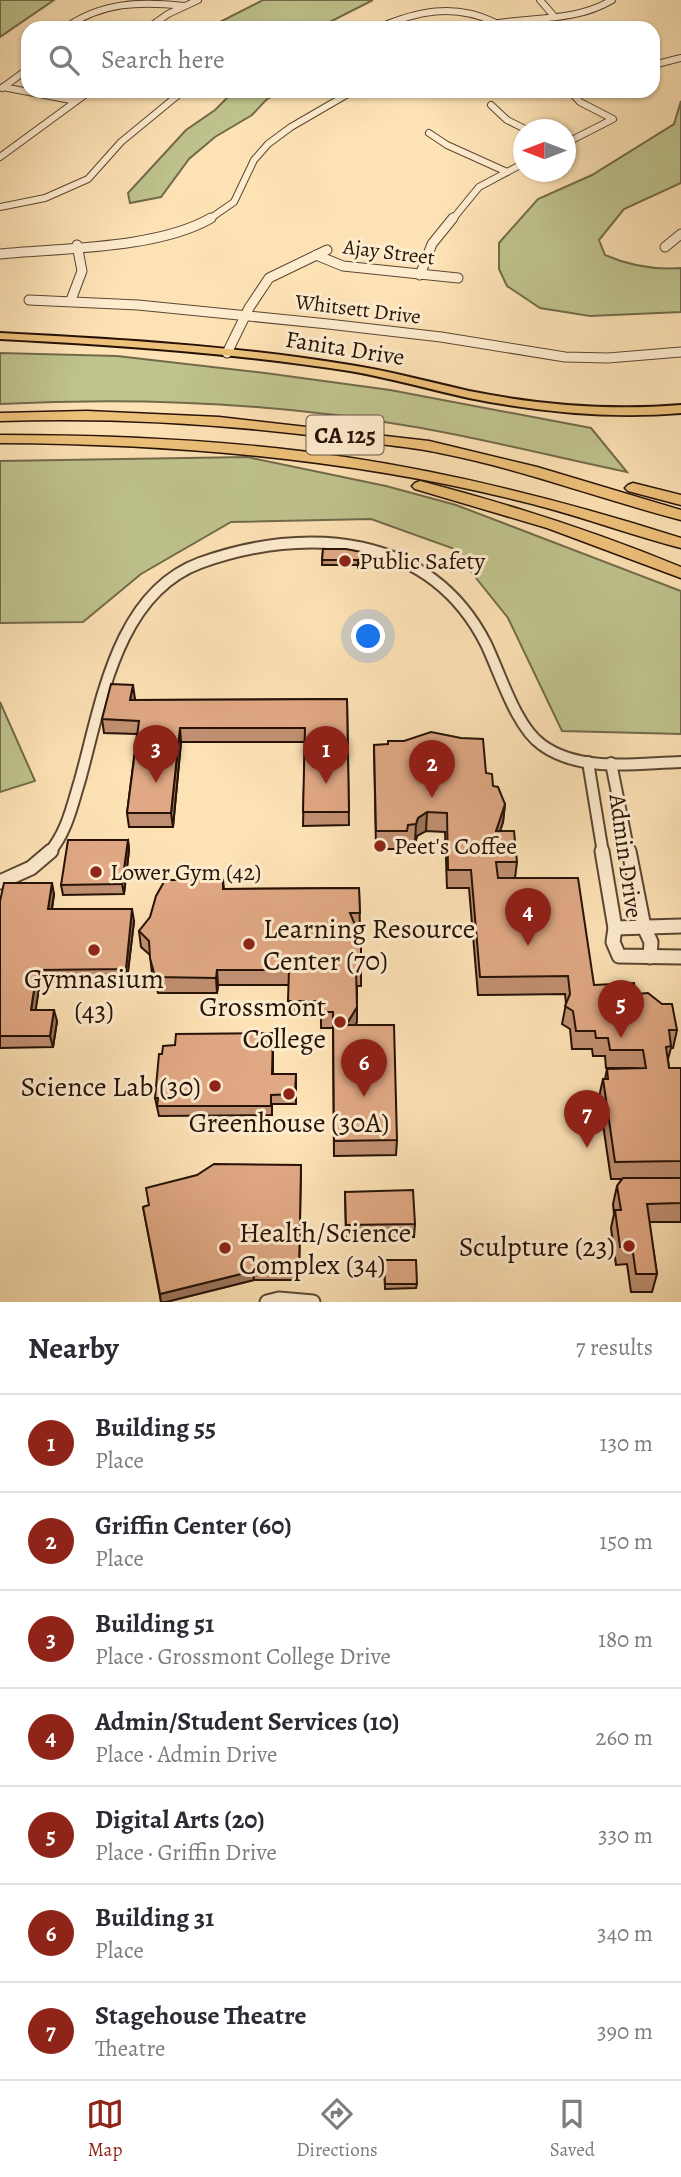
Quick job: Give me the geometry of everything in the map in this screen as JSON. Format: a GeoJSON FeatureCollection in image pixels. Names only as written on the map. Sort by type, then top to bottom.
{"type":"FeatureCollection","features":[{"type":"Feature","properties":{"kind":"highway","name":"CA 125"},"geometry":{"type":"LineString","coordinates":[[0,417],[96,416],[206,421],[308,430],[474,456],[580,482],[681,515]]}},
{"type":"Feature","properties":{"kind":"highway","name":"CA 125"},"geometry":{"type":"LineString","coordinates":[[0,439],[191,443],[326,458],[420,474],[565,506],[681,542]]}},
{"type":"Feature","properties":{"kind":"highway"},"geometry":{"type":"LineString","coordinates":[[474,456],[568,473],[681,500]]}},
{"type":"Feature","properties":{"kind":"highway"},"geometry":{"type":"LineString","coordinates":[[326,458],[362,472],[526,515],[681,573]]}},
{"type":"Feature","properties":{"kind":"main road","name":"Fanita Drive"},"geometry":{"type":"LineString","coordinates":[[0,336],[227,353],[389,375],[471,394],[562,408],[625,413],[681,409]]}},
{"type":"Feature","properties":{"kind":"street"},"geometry":{"type":"LineString","coordinates":[[159,21],[198,0]]}},
{"type":"Feature","properties":{"kind":"street"},"geometry":{"type":"LineString","coordinates":[[540,0],[553,15]]}},
{"type":"Feature","properties":{"kind":"street"},"geometry":{"type":"LineString","coordinates":[[502,21],[593,10],[612,0]]}},
{"type":"Feature","properties":{"kind":"street"},"geometry":{"type":"LineString","coordinates":[[73,21],[83,13],[110,4],[151,1],[184,6]]}},
{"type":"Feature","properties":{"kind":"street"},"geometry":{"type":"LineString","coordinates":[[392,21],[409,13],[433,9],[471,12],[492,21]]}},
{"type":"Feature","properties":{"kind":"street"},"geometry":{"type":"LineString","coordinates":[[660,63],[681,58]]}},
{"type":"Feature","properties":{"kind":"street"},"geometry":{"type":"LineString","coordinates":[[1,88],[21,74]]}},
{"type":"Feature","properties":{"kind":"street"},"geometry":{"type":"LineString","coordinates":[[1,88],[21,91]]}},
{"type":"Feature","properties":{"kind":"street"},"geometry":{"type":"LineString","coordinates":[[59,98],[76,101]]}},
{"type":"Feature","properties":{"kind":"street"},"geometry":{"type":"LineString","coordinates":[[0,158],[80,98]]}},
{"type":"Feature","properties":{"kind":"street"},"geometry":{"type":"LineString","coordinates":[[0,207],[45,198],[80,183],[99,170],[121,142],[174,98]]}},
{"type":"Feature","properties":{"kind":"street"},"geometry":{"type":"LineString","coordinates":[[0,254],[160,236],[191,227],[217,215],[239,197],[251,166],[266,146],[342,98]]}},
{"type":"Feature","properties":{"kind":"street"},"geometry":{"type":"LineString","coordinates":[[576,98],[613,120],[576,138]]}},
{"type":"Feature","properties":{"kind":"street"},"geometry":{"type":"LineString","coordinates":[[491,105],[513,123]]}},
{"type":"Feature","properties":{"kind":"street"},"geometry":{"type":"LineString","coordinates":[[429,133],[447,145],[507,172]]}},
{"type":"Feature","properties":{"kind":"street"},"geometry":{"type":"LineString","coordinates":[[420,275],[432,244],[478,187],[513,169]]}},
{"type":"Feature","properties":{"kind":"street"},"geometry":{"type":"LineString","coordinates":[[665,247],[681,234]]}},
{"type":"Feature","properties":{"kind":"street"},"geometry":{"type":"LineString","coordinates":[[71,300],[82,271],[77,245]]}},
{"type":"Feature","properties":{"kind":"street"},"geometry":{"type":"LineString","coordinates":[[227,353],[246,314],[269,278],[327,250]]}},
{"type":"Feature","properties":{"kind":"street","name":"Ajay Street"},"geometry":{"type":"LineString","coordinates":[[316,255],[343,266],[458,278]]}},
{"type":"Feature","properties":{"kind":"street","name":"Whitsett Drive"},"geometry":{"type":"LineString","coordinates":[[29,300],[71,300],[246,314],[451,337],[567,358],[627,358],[681,352]]}},
{"type":"Feature","properties":{"kind":"street"},"geometry":{"type":"LineString","coordinates":[[0,882],[38,866],[55,848],[66,828],[122,641],[142,606],[162,586],[208,559],[268,544],[313,542],[365,548],[418,569],[444,587],[470,615],[526,728],[541,745],[569,758],[588,762],[681,762]]}},
{"type":"Feature","properties":{"kind":"street","name":"Admin Drive"},"geometry":{"type":"LineString","coordinates":[[588,762],[615,928],[613,942],[619,956],[650,957],[651,942],[644,927],[611,762]]}},
{"type":"Feature","properties":{"kind":"street"},"geometry":{"type":"LineString","coordinates":[[615,928],[681,926]]}},
{"type":"Feature","properties":{"kind":"street"},"geometry":{"type":"LineString","coordinates":[[650,957],[681,957]]}},
{"type":"Feature","properties":{"kind":"street"},"geometry":{"type":"LineString","coordinates":[[267,1302],[279,1299],[313,1302]]}},
{"type":"Feature","properties":{"kind":"green space"},"geometry":{"type":"Polygon","coordinates":[[[0,0],[54,0],[21,21],[0,37],[0,0]]]}},
{"type":"Feature","properties":{"kind":"green space"},"geometry":{"type":"Polygon","coordinates":[[[263,0],[373,0],[332,21],[222,21],[263,0]]]}},
{"type":"Feature","properties":{"kind":"green space"},"geometry":{"type":"Polygon","coordinates":[[[227,98],[269,98],[252,115],[215,137],[189,159],[161,197],[130,203],[128,193],[186,130],[227,98]]]}},
{"type":"Feature","properties":{"kind":"green space"},"geometry":{"type":"Polygon","coordinates":[[[681,101],[681,183],[624,209],[599,240],[605,255],[623,262],[651,268],[681,268],[681,312],[590,316],[540,308],[507,286],[499,269],[499,243],[538,199],[592,175],[674,124],[681,101]]]}},
{"type":"Feature","properties":{"kind":"green space"},"geometry":{"type":"Polygon","coordinates":[[[0,353],[117,356],[265,373],[390,390],[591,428],[627,472],[436,431],[308,412],[153,402],[0,404],[0,353]]]}},
{"type":"Feature","properties":{"kind":"green space"},"geometry":{"type":"Polygon","coordinates":[[[247,457],[386,486],[456,505],[681,591],[681,734],[562,731],[508,618],[452,548],[371,519],[231,522],[141,574],[83,622],[0,623],[0,461],[247,457]]]}},
{"type":"Feature","properties":{"kind":"green space"},"geometry":{"type":"Polygon","coordinates":[[[0,702],[35,781],[0,792],[0,702]]]}},
{"type":"Feature","properties":{"kind":"building"},"geometry":{"type":"Polygon","coordinates":[[[323,549],[367,553],[368,563],[358,563],[358,560],[322,560],[323,549]]]}},
{"type":"Feature","properties":{"kind":"building"},"geometry":{"type":"Polygon","coordinates":[[[111,684],[133,685],[130,700],[347,699],[349,812],[303,812],[305,728],[180,728],[171,813],[127,813],[139,721],[102,719],[111,684]]]}},
{"type":"Feature","properties":{"kind":"building"},"geometry":{"type":"Polygon","coordinates":[[[431,732],[483,739],[486,773],[492,774],[493,786],[498,787],[505,804],[496,831],[514,831],[517,862],[496,862],[498,878],[578,878],[594,985],[634,983],[636,994],[648,993],[662,1004],[672,1004],[677,1030],[669,1030],[671,1046],[666,1047],[669,1068],[681,1068],[681,1161],[615,1162],[603,1079],[608,1079],[607,1069],[646,1068],[643,1050],[610,1050],[608,1038],[596,1038],[595,1031],[576,1031],[573,1011],[565,1006],[570,994],[568,976],[480,977],[471,870],[448,870],[447,813],[427,812],[418,818],[416,824],[408,825],[407,831],[376,831],[374,745],[388,744],[388,741],[404,741],[431,732]]]}},
{"type":"Feature","properties":{"kind":"building","name":"Lower Gym (42)"},"geometry":{"type":"Polygon","coordinates":[[[68,840],[128,840],[122,884],[61,885],[68,840]]]}},
{"type":"Feature","properties":{"kind":"building"},"geometry":{"type":"Polygon","coordinates":[[[165,880],[223,880],[223,889],[359,888],[360,913],[350,913],[356,927],[354,942],[361,943],[361,970],[356,970],[357,1007],[346,1025],[394,1025],[397,1140],[334,1141],[333,1012],[321,1012],[321,1001],[288,1001],[289,970],[217,970],[216,978],[155,977],[149,941],[139,931],[150,917],[156,896],[165,880]]]}},
{"type":"Feature","properties":{"kind":"building"},"geometry":{"type":"Polygon","coordinates":[[[4,883],[52,883],[48,909],[132,909],[126,969],[37,970],[31,1010],[54,1010],[50,1036],[0,1036],[0,901],[4,883]]]}},
{"type":"Feature","properties":{"kind":"building","name":"Science Lab (30)"},"geometry":{"type":"Polygon","coordinates":[[[273,1033],[272,1074],[296,1074],[295,1094],[271,1095],[271,1106],[157,1106],[158,1098],[155,1098],[159,1054],[162,1054],[163,1046],[175,1045],[176,1034],[273,1033]]]}},
{"type":"Feature","properties":{"kind":"building","name":"Health/Science Complex (34)"},"geometry":{"type":"Polygon","coordinates":[[[214,1164],[301,1165],[299,1271],[253,1271],[160,1294],[143,1207],[149,1205],[146,1188],[197,1175],[214,1164]]]}},
{"type":"Feature","properties":{"kind":"building"},"geometry":{"type":"Polygon","coordinates":[[[623,1178],[681,1178],[681,1203],[647,1204],[657,1274],[636,1274],[632,1246],[620,1247],[615,1210],[621,1210],[617,1186],[623,1178]]]}},
{"type":"Feature","properties":{"kind":"building"},"geometry":{"type":"Polygon","coordinates":[[[413,1190],[415,1224],[346,1225],[345,1192],[413,1190]]]}},
{"type":"Feature","properties":{"kind":"building"},"geometry":{"type":"Polygon","coordinates":[[[384,1260],[416,1260],[417,1284],[385,1284],[384,1260]]]}},
{"type":"Feature","properties":{"kind":"place","name":"Public Safety"},"geometry":{"type":"Point","coordinates":[345,561]}},
{"type":"Feature","properties":{"kind":"place","name":"Building 51"},"geometry":{"type":"Point","coordinates":[156,783]}},
{"type":"Feature","properties":{"kind":"place","name":"Building 55"},"geometry":{"type":"Point","coordinates":[326,784]}},
{"type":"Feature","properties":{"kind":"place","name":"Griffin Center (60)"},"geometry":{"type":"Point","coordinates":[432,798]}},
{"type":"Feature","properties":{"kind":"place","name":"Peet's Coffee"},"geometry":{"type":"Point","coordinates":[380,846]}},
{"type":"Feature","properties":{"kind":"place","name":"Lower Gym (42)"},"geometry":{"type":"Point","coordinates":[96,872]}},
{"type":"Feature","properties":{"kind":"place","name":"Learning Resource Center (70)"},"geometry":{"type":"Point","coordinates":[249,944]}},
{"type":"Feature","properties":{"kind":"place","name":"Admin/Student Services (10)"},"geometry":{"type":"Point","coordinates":[528,946]}},
{"type":"Feature","properties":{"kind":"place","name":"Gymnasium (43)"},"geometry":{"type":"Point","coordinates":[94,950]}},
{"type":"Feature","properties":{"kind":"place","name":"Grossmont College"},"geometry":{"type":"Point","coordinates":[340,1022]}},
{"type":"Feature","properties":{"kind":"place","name":"Digital Arts (20)"},"geometry":{"type":"Point","coordinates":[621,1038]}},
{"type":"Feature","properties":{"kind":"place","name":"Science Lab (30)"},"geometry":{"type":"Point","coordinates":[215,1086]}},
{"type":"Feature","properties":{"kind":"place","name":"Greenhouse (30A)"},"geometry":{"type":"Point","coordinates":[289,1094]}},
{"type":"Feature","properties":{"kind":"place","name":"Building 31"},"geometry":{"type":"Point","coordinates":[364,1097]}},
{"type":"Feature","properties":{"kind":"place","name":"Stagehouse Theatre"},"geometry":{"type":"Point","coordinates":[587,1148]}},
{"type":"Feature","properties":{"kind":"place","name":"Sculpture (23)"},"geometry":{"type":"Point","coordinates":[629,1246]}},
{"type":"Feature","properties":{"kind":"place","name":"Health/Science Complex (34)"},"geometry":{"type":"Point","coordinates":[225,1248]}}]}
